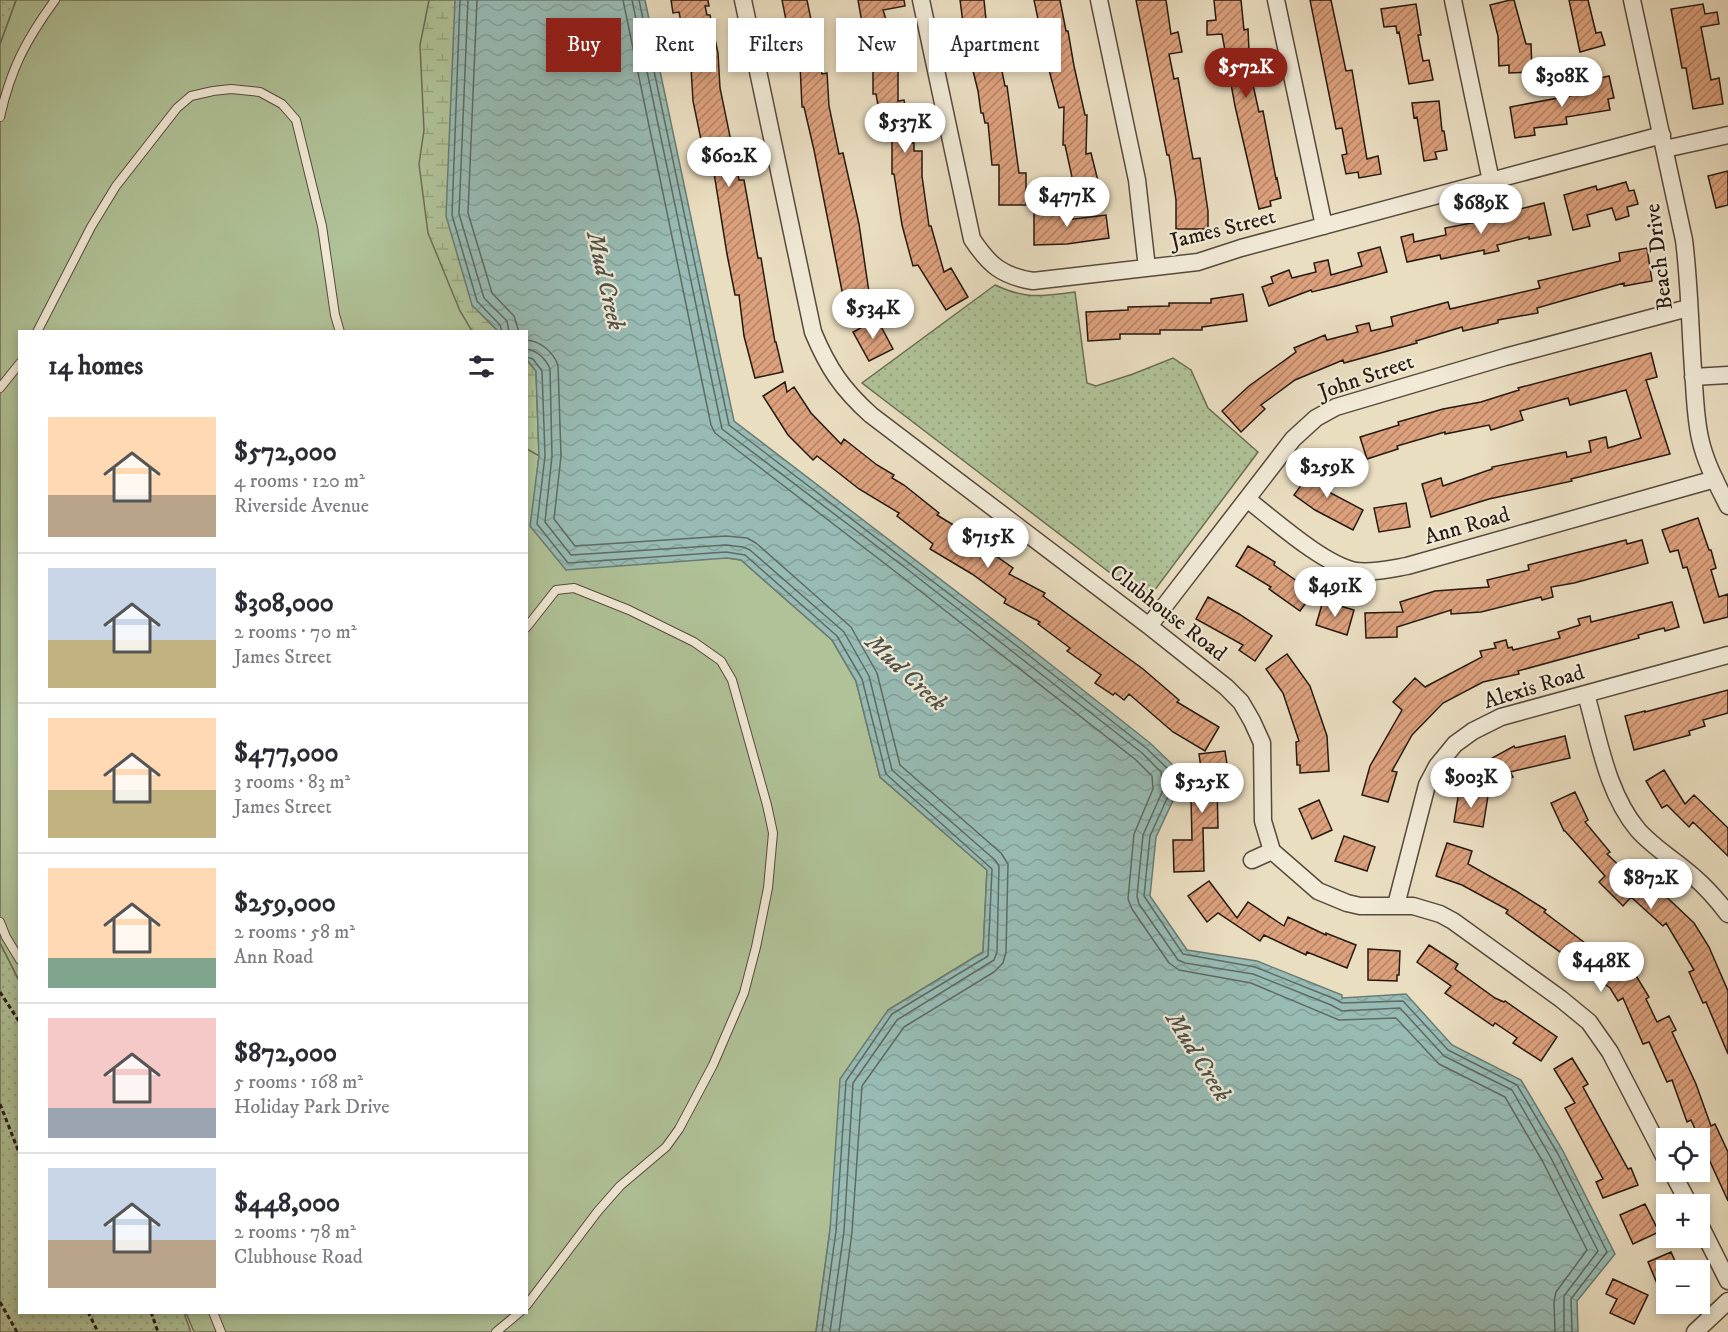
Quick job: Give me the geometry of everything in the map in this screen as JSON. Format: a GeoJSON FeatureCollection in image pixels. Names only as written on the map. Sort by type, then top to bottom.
{"type":"FeatureCollection","features":[{"type":"Feature","properties":{"kind":"street","name":"Clubhouse Road"},"geometry":{"type":"LineString","coordinates":[[743,0],[808,314],[826,362],[850,396],[871,415],[1149,626],[1226,687],[1241,702],[1262,743],[1263,821],[1272,851]]}},
{"type":"Feature","properties":{"kind":"street","name":"James Street"},"geometry":{"type":"LineString","coordinates":[[921,0],[972,239],[985,258],[1003,273],[1015,278],[1033,281],[1205,261],[1241,248],[1491,181],[1663,142],[1728,135]]}},
{"type":"Feature","properties":{"kind":"street"},"geometry":{"type":"LineString","coordinates":[[1099,0],[1137,180],[1147,268]]}},
{"type":"Feature","properties":{"kind":"street"},"geometry":{"type":"LineString","coordinates":[[1276,0],[1324,226]]}},
{"type":"Feature","properties":{"kind":"street"},"geometry":{"type":"LineString","coordinates":[[1453,0],[1491,181]]}},
{"type":"Feature","properties":{"kind":"street","name":"Beach Drive"},"geometry":{"type":"LineString","coordinates":[[1632,0],[1684,240],[1700,439],[1728,506]]}},
{"type":"Feature","properties":{"kind":"street","name":"John Street"},"geometry":{"type":"LineString","coordinates":[[1149,626],[1293,439],[1316,418],[1336,407],[1505,357],[1688,308]]}},
{"type":"Feature","properties":{"kind":"street"},"geometry":{"type":"LineString","coordinates":[[1694,377],[1728,375]]}},
{"type":"Feature","properties":{"kind":"street","name":"Ann Road"},"geometry":{"type":"LineString","coordinates":[[1247,499],[1327,560],[1354,570],[1377,572],[1407,566],[1715,479]]}},
{"type":"Feature","properties":{"kind":"street","name":"Alexis Road"},"geometry":{"type":"LineString","coordinates":[[1396,905],[1427,785],[1437,766],[1455,744],[1473,731],[1501,717],[1728,655]]}},
{"type":"Feature","properties":{"kind":"street"},"geometry":{"type":"LineString","coordinates":[[1586,694],[1612,785],[1624,810],[1651,843],[1695,878],[1714,896],[1728,914]]}},
{"type":"Feature","properties":{"kind":"street"},"geometry":{"type":"LineString","coordinates":[[1252,860],[1272,851],[1318,891],[1333,898],[1360,906],[1396,905],[1427,910],[1453,921],[1589,1022],[1610,1052],[1656,1141]]}},
{"type":"Feature","properties":{"kind":"street"},"geometry":{"type":"LineString","coordinates":[[1710,1245],[1728,1281]]}},
{"type":"Feature","properties":{"kind":"street"},"geometry":{"type":"LineString","coordinates":[[1695,1332],[1728,1301]]}},
{"type":"Feature","properties":{"kind":"lane"},"geometry":{"type":"LineString","coordinates":[[0,117],[6,88],[18,58],[32,32],[55,0]]}},
{"type":"Feature","properties":{"kind":"lane"},"geometry":{"type":"LineString","coordinates":[[38,330],[91,227],[116,186],[177,108],[190,96],[231,89],[260,92],[282,104],[296,120],[322,226],[335,315],[339,330]]}},
{"type":"Feature","properties":{"kind":"lane"},"geometry":{"type":"LineString","coordinates":[[0,388],[18,366]]}},
{"type":"Feature","properties":{"kind":"lane"},"geometry":{"type":"LineString","coordinates":[[528,625],[556,590],[574,588],[629,610],[694,642],[721,661],[732,680],[773,833],[768,888],[756,947],[744,993],[713,1065],[679,1129],[666,1148],[620,1186],[598,1211],[528,1303]]}},
{"type":"Feature","properties":{"kind":"lane"},"geometry":{"type":"LineString","coordinates":[[0,922],[18,957]]}},
{"type":"Feature","properties":{"kind":"lane"},"geometry":{"type":"LineString","coordinates":[[214,1314],[221,1332]]}},
{"type":"Feature","properties":{"kind":"lane"},"geometry":{"type":"LineString","coordinates":[[496,1332],[517,1314]]}},
{"type":"Feature","properties":{"kind":"path"},"geometry":{"type":"LineString","coordinates":[[0,992],[18,1020]]}},
{"type":"Feature","properties":{"kind":"path"},"geometry":{"type":"LineString","coordinates":[[0,1104],[18,1150]]}},
{"type":"Feature","properties":{"kind":"path"},"geometry":{"type":"LineString","coordinates":[[0,1302],[17,1332]]}},
{"type":"Feature","properties":{"kind":"path"},"geometry":{"type":"LineString","coordinates":[[89,1314],[98,1332]]}},
{"type":"Feature","properties":{"kind":"path"},"geometry":{"type":"LineString","coordinates":[[153,1314],[158,1332]]}},
{"type":"Feature","properties":{"kind":"green space"},"geometry":{"type":"Polygon","coordinates":[[[0,0],[16,0],[0,44],[0,0]]]}},
{"type":"Feature","properties":{"kind":"green space"},"geometry":{"type":"Polygon","coordinates":[[[16,0],[455,0],[472,305],[497,330],[18,330],[18,979],[0,943],[0,44],[16,0]]]}},
{"type":"Feature","properties":{"kind":"green space"},"geometry":{"type":"Polygon","coordinates":[[[429,0],[455,0],[472,305],[497,330],[471,330],[460,311],[428,233],[419,164],[424,130],[420,45],[429,0]]]}},
{"type":"Feature","properties":{"kind":"green space"},"geometry":{"type":"Polygon","coordinates":[[[995,285],[1026,295],[1075,292],[1087,383],[1096,386],[1173,358],[1191,370],[1208,408],[1258,452],[1148,599],[1143,598],[862,383],[995,285]]]}},
{"type":"Feature","properties":{"kind":"green space"},"geometry":{"type":"Polygon","coordinates":[[[528,361],[536,371],[539,456],[528,450],[528,361]]]}},
{"type":"Feature","properties":{"kind":"green space"},"geometry":{"type":"Polygon","coordinates":[[[528,368],[539,456],[531,526],[741,560],[832,640],[856,681],[880,777],[987,870],[983,952],[888,1010],[830,1230],[816,1332],[194,1332],[186,1314],[528,1314],[528,368]]]}},
{"type":"Feature","properties":{"kind":"green space"},"geometry":{"type":"Polygon","coordinates":[[[0,943],[18,979],[18,1314],[184,1314],[191,1332],[0,1332],[0,943]]]}},
{"type":"Feature","properties":{"kind":"water","name":"Mud Creek"},"geometry":{"type":"Polygon","coordinates":[[[455,0],[645,0],[649,18],[633,18],[633,72],[660,72],[734,421],[1021,641],[1150,743],[1175,767],[1177,792],[1156,837],[1150,896],[1187,950],[1257,961],[1342,995],[1342,998],[1406,994],[1452,1045],[1521,1080],[1563,1151],[1615,1254],[1577,1301],[1578,1332],[816,1332],[830,1230],[840,1079],[888,1010],[983,952],[987,870],[880,777],[856,681],[832,640],[741,560],[727,558],[566,570],[530,526],[539,456],[536,371],[528,361],[528,330],[497,330],[472,305],[446,216],[455,0]]]}},
{"type":"Feature","properties":{"kind":"building"},"geometry":{"type":"Polygon","coordinates":[[[671,0],[708,0],[709,6],[705,6],[707,15],[710,15],[711,18],[680,18],[679,12],[673,13],[671,0]]]}},
{"type":"Feature","properties":{"kind":"building"},"geometry":{"type":"Polygon","coordinates":[[[782,0],[807,0],[811,18],[786,18],[782,0]]]}},
{"type":"Feature","properties":{"kind":"building"},"geometry":{"type":"Polygon","coordinates":[[[858,0],[904,0],[905,6],[883,10],[886,18],[861,18],[858,0]]]}},
{"type":"Feature","properties":{"kind":"building"},"geometry":{"type":"Polygon","coordinates":[[[960,0],[984,0],[986,18],[962,18],[960,0]]]}},
{"type":"Feature","properties":{"kind":"building"},"geometry":{"type":"Polygon","coordinates":[[[1034,0],[1060,0],[1085,115],[1087,115],[1086,154],[1091,153],[1099,185],[1075,191],[1065,145],[1063,145],[1064,107],[1059,108],[1050,72],[1061,72],[1061,18],[1038,18],[1034,0]]]}},
{"type":"Feature","properties":{"kind":"building"},"geometry":{"type":"Polygon","coordinates":[[[1136,0],[1166,0],[1171,34],[1178,32],[1182,52],[1169,54],[1174,79],[1178,78],[1193,159],[1200,158],[1208,211],[1208,229],[1176,229],[1176,200],[1169,155],[1167,155],[1136,0]]]}},
{"type":"Feature","properties":{"kind":"building"},"geometry":{"type":"Polygon","coordinates":[[[1214,0],[1241,0],[1244,30],[1248,29],[1255,84],[1253,85],[1259,112],[1263,111],[1281,198],[1270,201],[1271,206],[1259,209],[1235,106],[1222,34],[1207,35],[1207,21],[1216,20],[1214,0]]]}},
{"type":"Feature","properties":{"kind":"building"},"geometry":{"type":"Polygon","coordinates":[[[1310,0],[1331,0],[1346,71],[1352,70],[1367,159],[1378,156],[1381,174],[1359,178],[1358,172],[1346,174],[1342,155],[1347,154],[1342,128],[1336,129],[1310,0]]]}},
{"type":"Feature","properties":{"kind":"building"},"geometry":{"type":"Polygon","coordinates":[[[1514,0],[1526,44],[1531,44],[1532,72],[1509,73],[1509,65],[1499,66],[1498,36],[1490,5],[1514,0]]]}},
{"type":"Feature","properties":{"kind":"building"},"geometry":{"type":"Polygon","coordinates":[[[1569,0],[1588,0],[1596,33],[1601,32],[1605,45],[1580,52],[1569,0]]]}},
{"type":"Feature","properties":{"kind":"building"},"geometry":{"type":"Polygon","coordinates":[[[1416,4],[1423,61],[1429,60],[1433,80],[1409,84],[1399,32],[1397,33],[1396,26],[1384,27],[1381,9],[1416,4]]]}},
{"type":"Feature","properties":{"kind":"building"},"geometry":{"type":"Polygon","coordinates":[[[1703,4],[1705,14],[1717,12],[1719,24],[1701,27],[1711,80],[1719,78],[1723,104],[1693,109],[1686,68],[1682,68],[1671,9],[1703,4]]]}},
{"type":"Feature","properties":{"kind":"building"},"geometry":{"type":"Polygon","coordinates":[[[716,44],[720,88],[739,180],[744,180],[758,258],[761,258],[775,342],[783,372],[755,378],[744,336],[739,295],[735,295],[714,173],[708,174],[693,101],[691,72],[716,72],[716,44]]]}},
{"type":"Feature","properties":{"kind":"building"},"geometry":{"type":"Polygon","coordinates":[[[800,72],[827,73],[829,106],[839,154],[843,153],[859,224],[871,306],[846,311],[814,150],[804,107],[802,107],[800,72]]]}},
{"type":"Feature","properties":{"kind":"building"},"geometry":{"type":"Polygon","coordinates":[[[873,72],[898,72],[898,101],[904,100],[914,151],[922,151],[922,176],[929,226],[931,226],[944,272],[951,268],[968,297],[946,310],[918,265],[913,266],[902,225],[894,174],[892,174],[892,136],[884,138],[876,94],[873,94],[873,72]]]}},
{"type":"Feature","properties":{"kind":"building"},"geometry":{"type":"Polygon","coordinates":[[[973,72],[1002,72],[1005,86],[1007,86],[1019,173],[1026,173],[1026,205],[999,205],[999,165],[992,165],[988,123],[985,123],[983,113],[981,113],[973,72]]]}},
{"type":"Feature","properties":{"kind":"building"},"geometry":{"type":"Polygon","coordinates":[[[1609,76],[1614,98],[1608,99],[1610,110],[1566,117],[1567,124],[1534,128],[1535,135],[1515,138],[1510,107],[1585,93],[1583,82],[1609,76]]]}},
{"type":"Feature","properties":{"kind":"building"},"geometry":{"type":"Polygon","coordinates":[[[1439,101],[1442,131],[1444,131],[1447,150],[1435,152],[1437,159],[1424,161],[1417,117],[1414,118],[1412,103],[1439,101]]]}},
{"type":"Feature","properties":{"kind":"building"},"geometry":{"type":"Polygon","coordinates":[[[1728,171],[1728,205],[1716,208],[1708,176],[1728,171]]]}},
{"type":"Feature","properties":{"kind":"building"},"geometry":{"type":"Polygon","coordinates":[[[1626,182],[1629,191],[1634,190],[1638,204],[1627,207],[1629,216],[1616,220],[1612,208],[1587,215],[1590,226],[1573,230],[1564,195],[1596,186],[1597,190],[1626,182]]]}},
{"type":"Feature","properties":{"kind":"building"},"geometry":{"type":"Polygon","coordinates":[[[1544,203],[1551,235],[1529,239],[1529,237],[1497,245],[1499,251],[1484,254],[1484,250],[1441,259],[1440,255],[1407,262],[1401,237],[1413,234],[1414,242],[1446,235],[1445,228],[1477,222],[1477,220],[1544,203]]]}},
{"type":"Feature","properties":{"kind":"building"},"geometry":{"type":"Polygon","coordinates":[[[1034,209],[1066,209],[1066,220],[1106,215],[1109,238],[1067,244],[1034,245],[1034,209]]]}},
{"type":"Feature","properties":{"kind":"building"},"geometry":{"type":"Polygon","coordinates":[[[1380,247],[1387,272],[1312,292],[1311,290],[1269,306],[1262,287],[1273,283],[1271,277],[1289,270],[1292,278],[1316,272],[1314,263],[1328,260],[1331,275],[1362,266],[1358,253],[1380,247]]]}},
{"type":"Feature","properties":{"kind":"building"},"geometry":{"type":"Polygon","coordinates":[[[1647,248],[1652,281],[1624,286],[1624,283],[1537,308],[1538,313],[1498,320],[1498,323],[1463,331],[1462,327],[1416,341],[1417,343],[1344,363],[1343,360],[1295,380],[1261,405],[1265,409],[1241,432],[1222,411],[1249,386],[1296,352],[1294,348],[1325,335],[1327,340],[1358,332],[1356,326],[1369,323],[1371,331],[1393,326],[1391,317],[1448,302],[1450,309],[1540,288],[1538,281],[1620,261],[1619,253],[1647,248]]]}},
{"type":"Feature","properties":{"kind":"building"},"geometry":{"type":"Polygon","coordinates":[[[1243,294],[1247,321],[1202,327],[1202,330],[1160,330],[1160,334],[1120,334],[1120,339],[1088,341],[1086,312],[1128,310],[1128,307],[1169,306],[1169,303],[1211,303],[1211,299],[1243,294]]]}},
{"type":"Feature","properties":{"kind":"building"},"geometry":{"type":"Polygon","coordinates":[[[877,319],[893,349],[869,361],[853,332],[877,319]]]}},
{"type":"Feature","properties":{"kind":"building"},"geometry":{"type":"Polygon","coordinates":[[[1651,353],[1657,377],[1646,380],[1670,454],[1571,479],[1572,481],[1489,499],[1431,517],[1422,484],[1441,478],[1443,486],[1492,469],[1492,467],[1566,452],[1567,457],[1591,452],[1589,441],[1606,437],[1608,448],[1641,438],[1626,390],[1570,405],[1568,398],[1520,411],[1523,420],[1491,430],[1489,425],[1445,434],[1445,432],[1397,446],[1398,449],[1367,459],[1360,437],[1399,425],[1398,422],[1443,409],[1481,402],[1519,390],[1518,388],[1651,353]]]}},
{"type":"Feature","properties":{"kind":"building"},"geometry":{"type":"Polygon","coordinates":[[[785,382],[787,392],[794,387],[811,413],[841,444],[844,439],[877,465],[894,475],[892,478],[939,513],[937,515],[978,540],[976,542],[1013,568],[1009,574],[1045,593],[1043,596],[1143,669],[1179,700],[1177,702],[1219,727],[1205,751],[1173,732],[1129,694],[1124,700],[1095,683],[1101,675],[1067,651],[1070,648],[1038,624],[1040,622],[1004,603],[1006,599],[972,574],[930,549],[933,544],[897,516],[899,513],[859,489],[817,456],[813,460],[788,435],[763,396],[785,382]]]}},
{"type":"Feature","properties":{"kind":"building"},"geometry":{"type":"Polygon","coordinates":[[[1316,465],[1334,478],[1325,490],[1363,510],[1353,530],[1315,510],[1294,495],[1316,465]]]}},
{"type":"Feature","properties":{"kind":"building"},"geometry":{"type":"Polygon","coordinates":[[[1406,503],[1410,527],[1379,532],[1374,508],[1406,503]]]}},
{"type":"Feature","properties":{"kind":"building"},"geometry":{"type":"Polygon","coordinates":[[[1698,518],[1716,568],[1711,570],[1719,597],[1728,594],[1728,617],[1704,623],[1687,567],[1683,568],[1678,550],[1670,552],[1662,530],[1698,518]]]}},
{"type":"Feature","properties":{"kind":"building"},"geometry":{"type":"Polygon","coordinates":[[[1626,540],[1627,544],[1642,540],[1648,563],[1551,587],[1553,597],[1542,600],[1541,597],[1481,612],[1451,614],[1451,610],[1397,627],[1397,637],[1366,638],[1365,613],[1403,612],[1400,602],[1435,591],[1489,587],[1487,580],[1529,570],[1528,565],[1626,540]]]}},
{"type":"Feature","properties":{"kind":"building"},"geometry":{"type":"Polygon","coordinates":[[[1248,546],[1275,562],[1274,565],[1311,591],[1311,596],[1300,611],[1269,589],[1271,587],[1236,566],[1248,546]]]}},
{"type":"Feature","properties":{"kind":"building"},"geometry":{"type":"Polygon","coordinates":[[[1208,597],[1272,636],[1255,661],[1239,650],[1243,645],[1196,619],[1208,597]]]}},
{"type":"Feature","properties":{"kind":"building"},"geometry":{"type":"Polygon","coordinates":[[[1323,601],[1354,610],[1347,635],[1316,625],[1323,601]]]}},
{"type":"Feature","properties":{"kind":"building"},"geometry":{"type":"Polygon","coordinates":[[[1672,602],[1679,627],[1665,631],[1664,628],[1638,635],[1639,638],[1518,671],[1519,674],[1483,682],[1443,703],[1412,735],[1392,771],[1397,772],[1388,802],[1362,795],[1370,766],[1402,710],[1393,702],[1415,678],[1425,687],[1482,657],[1480,651],[1496,648],[1494,643],[1506,640],[1508,648],[1512,647],[1513,650],[1560,638],[1558,632],[1580,625],[1578,619],[1590,616],[1591,622],[1672,602]]]}},
{"type":"Feature","properties":{"kind":"building"},"geometry":{"type":"Polygon","coordinates":[[[1287,654],[1310,686],[1327,736],[1329,771],[1300,773],[1300,765],[1297,765],[1296,742],[1299,741],[1283,693],[1266,669],[1287,654]]]}},
{"type":"Feature","properties":{"kind":"building"},"geometry":{"type":"Polygon","coordinates":[[[1728,690],[1728,713],[1703,720],[1705,726],[1689,731],[1690,735],[1634,750],[1625,716],[1728,690]]]}},
{"type":"Feature","properties":{"kind":"building"},"geometry":{"type":"Polygon","coordinates":[[[1565,736],[1570,758],[1510,772],[1513,777],[1498,785],[1485,762],[1514,746],[1515,748],[1565,736]]]}},
{"type":"Feature","properties":{"kind":"building"},"geometry":{"type":"Polygon","coordinates":[[[1225,751],[1230,784],[1217,785],[1218,828],[1203,828],[1204,871],[1174,872],[1173,840],[1192,840],[1191,798],[1205,797],[1199,754],[1225,751]]]}},
{"type":"Feature","properties":{"kind":"building"},"geometry":{"type":"Polygon","coordinates":[[[1664,770],[1685,804],[1694,795],[1728,828],[1728,856],[1693,822],[1689,827],[1667,805],[1662,808],[1646,781],[1664,770]]]}},
{"type":"Feature","properties":{"kind":"building"},"geometry":{"type":"Polygon","coordinates":[[[1459,791],[1488,796],[1483,827],[1454,822],[1459,791]]]}},
{"type":"Feature","properties":{"kind":"building"},"geometry":{"type":"Polygon","coordinates":[[[1575,792],[1588,820],[1585,822],[1610,852],[1607,854],[1627,873],[1631,869],[1653,890],[1656,887],[1694,923],[1709,947],[1728,991],[1728,1054],[1706,1002],[1703,1003],[1689,972],[1694,970],[1666,923],[1663,926],[1631,897],[1623,906],[1599,882],[1605,876],[1564,831],[1551,803],[1575,792]]]}},
{"type":"Feature","properties":{"kind":"building"},"geometry":{"type":"Polygon","coordinates":[[[1319,800],[1332,830],[1312,839],[1299,809],[1319,800]]]}},
{"type":"Feature","properties":{"kind":"building"},"geometry":{"type":"Polygon","coordinates":[[[1344,836],[1375,847],[1367,871],[1335,861],[1344,836]]]}},
{"type":"Feature","properties":{"kind":"building"},"geometry":{"type":"Polygon","coordinates":[[[1447,843],[1472,851],[1468,864],[1546,910],[1544,912],[1625,973],[1632,969],[1649,997],[1646,999],[1657,1022],[1669,1016],[1676,1030],[1672,1032],[1696,1084],[1711,1126],[1715,1124],[1728,1152],[1728,1201],[1710,1162],[1710,1128],[1695,1128],[1691,1120],[1687,1122],[1672,1080],[1667,1082],[1649,1042],[1643,1044],[1623,998],[1618,1001],[1610,988],[1506,913],[1508,910],[1462,885],[1436,876],[1447,843]]]}},
{"type":"Feature","properties":{"kind":"building"},"geometry":{"type":"Polygon","coordinates":[[[1209,881],[1237,918],[1248,902],[1284,926],[1288,917],[1326,935],[1326,933],[1356,945],[1347,968],[1307,952],[1306,955],[1264,935],[1260,941],[1218,913],[1207,922],[1188,896],[1209,881]]]}},
{"type":"Feature","properties":{"kind":"building"},"geometry":{"type":"Polygon","coordinates":[[[1429,945],[1458,964],[1455,969],[1495,998],[1505,1001],[1557,1037],[1541,1061],[1513,1043],[1517,1038],[1495,1023],[1493,1026],[1445,993],[1451,986],[1417,962],[1429,945]]]}},
{"type":"Feature","properties":{"kind":"building"},"geometry":{"type":"Polygon","coordinates":[[[1368,949],[1400,951],[1397,981],[1368,980],[1368,949]]]}},
{"type":"Feature","properties":{"kind":"building"},"geometry":{"type":"Polygon","coordinates":[[[1572,1058],[1588,1084],[1583,1087],[1628,1169],[1631,1168],[1638,1185],[1603,1198],[1596,1182],[1603,1179],[1565,1108],[1575,1103],[1554,1069],[1572,1058]]]}},
{"type":"Feature","properties":{"kind":"building"},"geometry":{"type":"Polygon","coordinates":[[[1645,1204],[1656,1226],[1656,1233],[1633,1244],[1620,1215],[1645,1204]]]}},
{"type":"Feature","properties":{"kind":"building"},"geometry":{"type":"Polygon","coordinates":[[[1671,1252],[1675,1260],[1656,1260],[1656,1281],[1648,1262],[1671,1252]]]}},
{"type":"Feature","properties":{"kind":"building"},"geometry":{"type":"Polygon","coordinates":[[[1613,1279],[1648,1295],[1634,1324],[1610,1313],[1617,1299],[1606,1294],[1613,1279]]]}}]}
